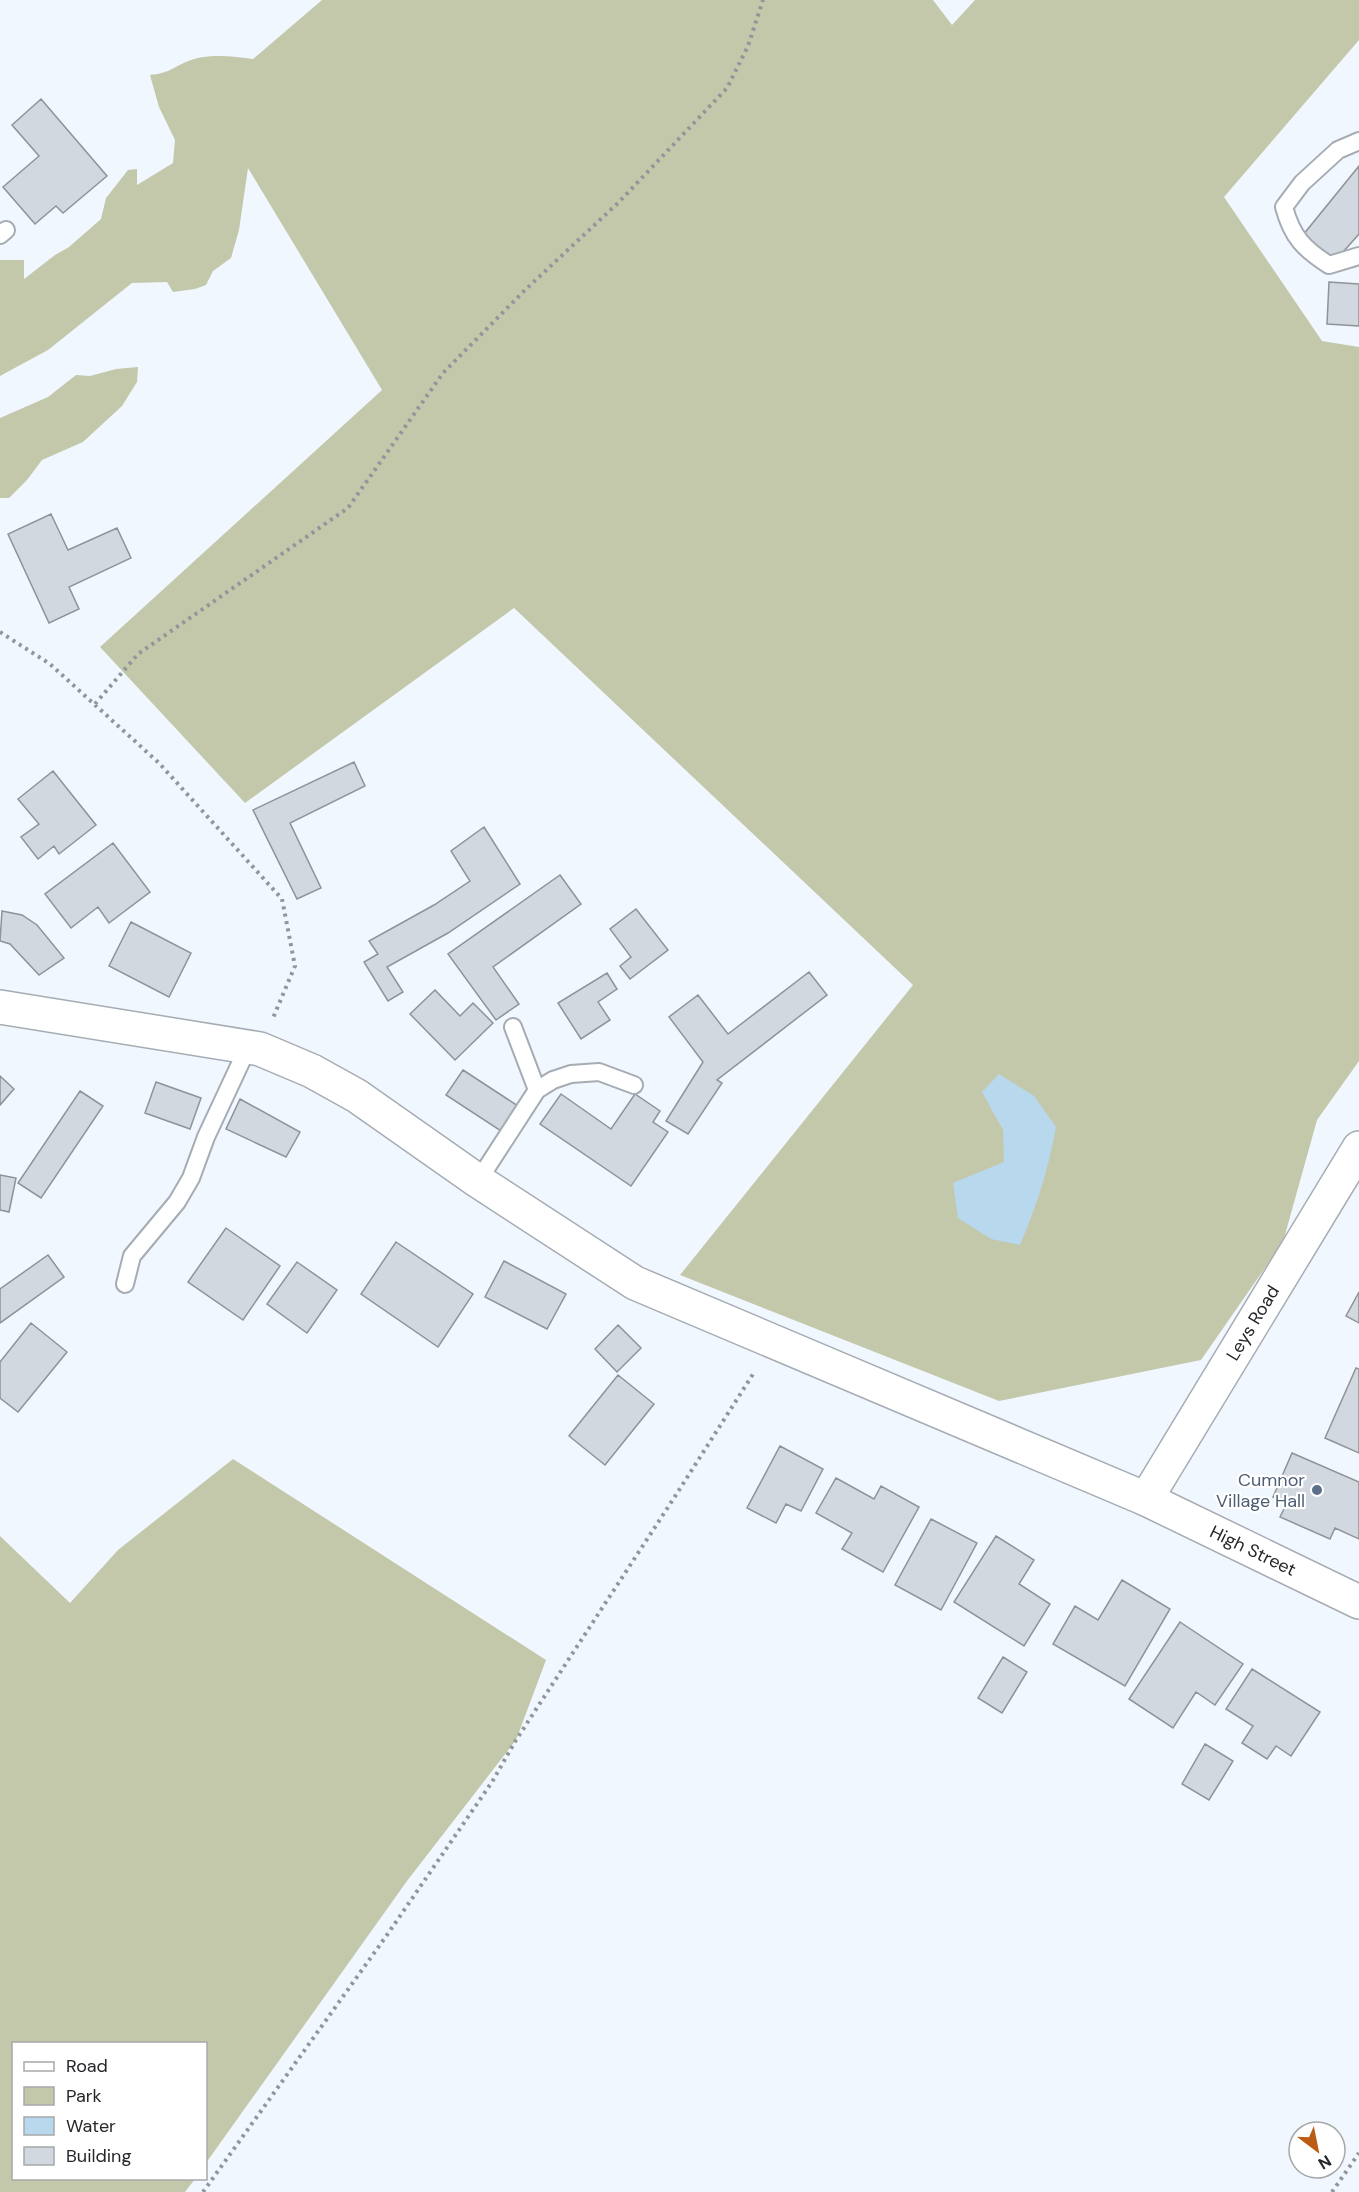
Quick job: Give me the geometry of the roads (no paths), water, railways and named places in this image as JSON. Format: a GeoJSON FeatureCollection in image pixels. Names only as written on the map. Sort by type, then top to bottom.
{"type":"FeatureCollection","features":[{"type":"Feature","properties":{"kind":"main road","name":"High Street"},"geometry":{"type":"LineString","coordinates":[[0,1007],[254,1048],[312,1071],[357,1096],[478,1181],[635,1283],[1146,1499],[1359,1602]]}},
{"type":"Feature","properties":{"kind":"main road","name":"Leys Road"},"geometry":{"type":"LineString","coordinates":[[1146,1499],[1359,1148]]}},
{"type":"Feature","properties":{"kind":"lane"},"geometry":{"type":"LineString","coordinates":[[1359,141],[1338,150],[1302,183],[1284,207],[1289,226],[1308,251],[1315,256],[1329,265],[1359,256]]}},
{"type":"Feature","properties":{"kind":"lane"},"geometry":{"type":"LineString","coordinates":[[513,1027],[537,1090]]}},
{"type":"Feature","properties":{"kind":"lane"},"geometry":{"type":"LineString","coordinates":[[125,1284],[132,1256],[177,1203],[191,1178],[206,1137],[254,1048]]}},
{"type":"Feature","properties":{"kind":"lane"},"geometry":{"type":"LineString","coordinates":[[478,1181],[537,1090],[553,1080],[599,1072],[634,1085]]}},
{"type":"Feature","properties":{"kind":"water"},"geometry":{"type":"Polygon","coordinates":[[[999,1074],[1034,1096],[1056,1127],[1041,1187],[1020,1245],[991,1239],[958,1218],[953,1183],[1004,1162],[1003,1130],[982,1092],[999,1074]]]}},
{"type":"Feature","properties":{"kind":"place","name":"Cumnor Village Hall"},"geometry":{"type":"Point","coordinates":[1317,1490]}}]}
